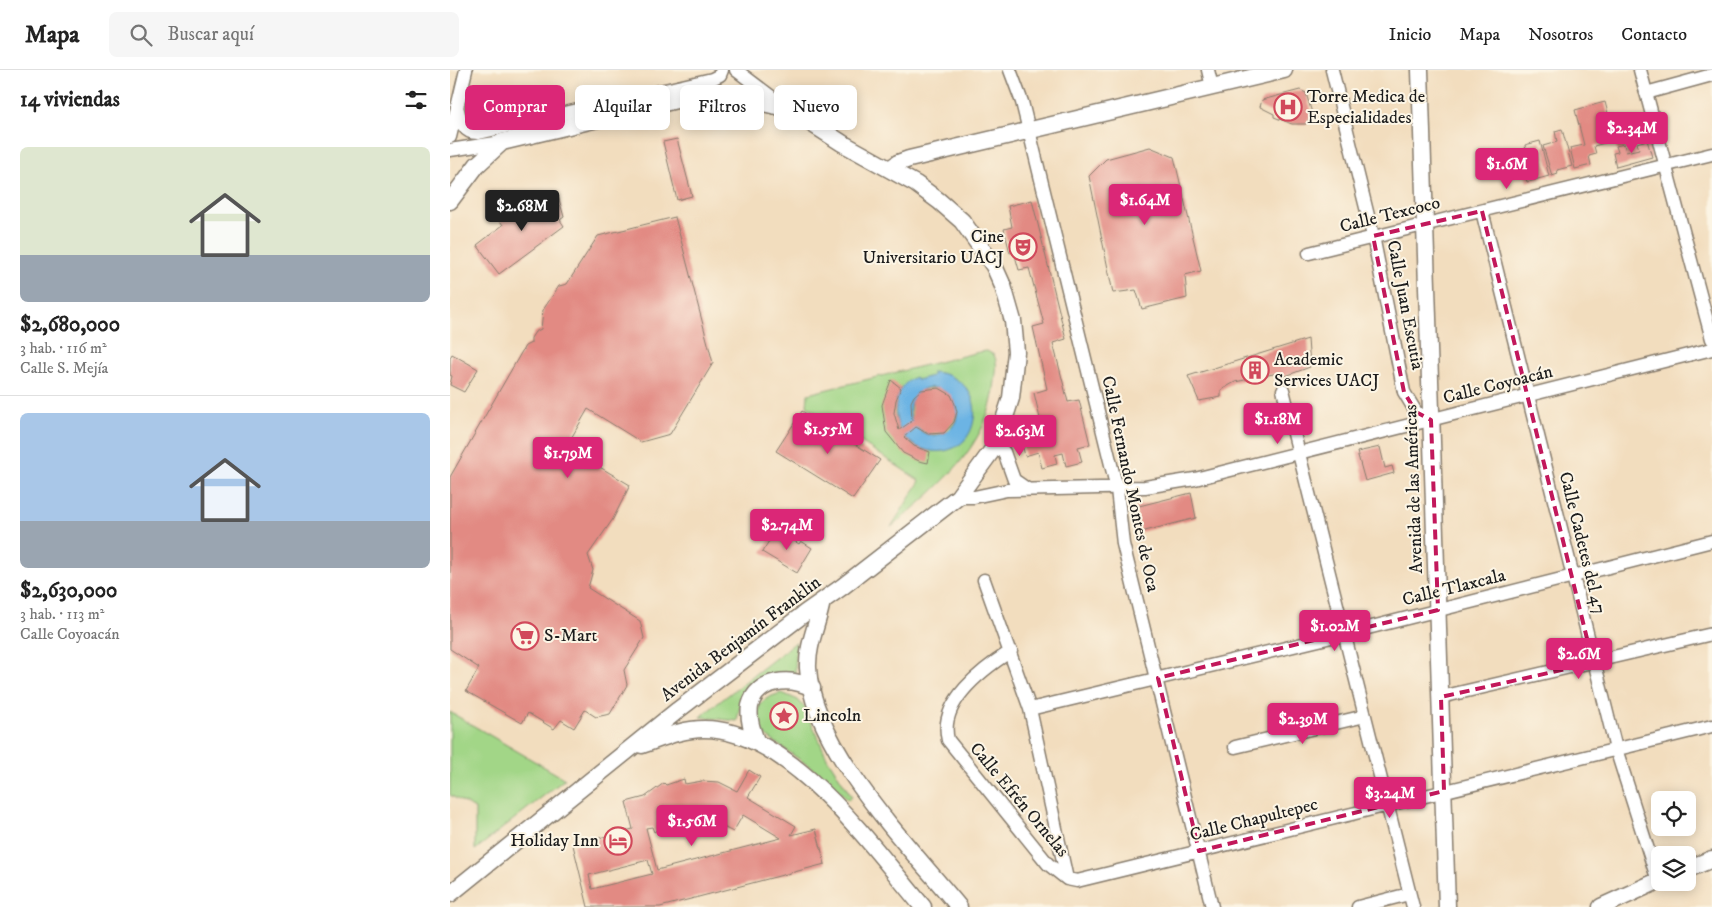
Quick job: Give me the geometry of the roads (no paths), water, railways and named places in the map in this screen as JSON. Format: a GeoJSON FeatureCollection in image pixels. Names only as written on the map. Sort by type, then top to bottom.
{"type":"FeatureCollection","features":[{"type":"Feature","properties":{"kind":"main road"},"geometry":{"type":"LineString","coordinates":[[890,169],[898,163],[909,159],[1284,70]]}},
{"type":"Feature","properties":{"kind":"main road","name":"Avenida de las Américas"},"geometry":{"type":"LineString","coordinates":[[1420,70],[1442,697],[1447,907]]}},
{"type":"Feature","properties":{"kind":"main road"},"geometry":{"type":"LineString","coordinates":[[450,201],[477,165],[502,142],[689,98],[736,98],[774,107]]}},
{"type":"Feature","properties":{"kind":"main road","name":"Avenida Benjamín Franklin"},"geometry":{"type":"LineString","coordinates":[[450,894],[678,710],[958,497],[996,445],[1011,398],[1015,369],[1014,330],[1003,286],[994,266],[962,221],[939,200],[823,130]]}},
{"type":"Feature","properties":{"kind":"main road"},"geometry":{"type":"LineString","coordinates":[[822,601],[808,657],[812,688],[832,740],[856,781],[959,907]]}},
{"type":"Feature","properties":{"kind":"main road"},"geometry":{"type":"LineString","coordinates":[[756,741],[749,715],[754,697],[760,690],[782,681],[795,681],[812,688]]}},
{"type":"Feature","properties":{"kind":"main road"},"geometry":{"type":"LineString","coordinates":[[630,750],[687,730],[723,731],[756,741],[801,772],[829,798],[923,907]]}},
{"type":"Feature","properties":{"kind":"main road"},"geometry":{"type":"LineString","coordinates":[[1696,866],[1712,859]]}},
{"type":"Feature","properties":{"kind":"main road"},"geometry":{"type":"LineString","coordinates":[[1601,907],[1651,885]]}},
{"type":"Feature","properties":{"kind":"street"},"geometry":{"type":"LineString","coordinates":[[450,137],[466,70]]}},
{"type":"Feature","properties":{"kind":"street"},"geometry":{"type":"LineString","coordinates":[[457,106],[462,126],[467,131],[479,133],[712,79],[720,75],[722,70]]}},
{"type":"Feature","properties":{"kind":"street","name":"Avenida Benjamín Franklin"},"geometry":{"type":"LineString","coordinates":[[736,70],[774,99]]}},
{"type":"Feature","properties":{"kind":"street","name":"Calle Fernando Montes de Oca"},"geometry":{"type":"LineString","coordinates":[[1010,70],[1022,102],[1117,489],[1123,544],[1158,678],[1212,907]]}},
{"type":"Feature","properties":{"kind":"street"},"geometry":{"type":"LineString","coordinates":[[1208,70],[1212,87]]}},
{"type":"Feature","properties":{"kind":"street","name":"Calle Juan Escutia"},"geometry":{"type":"LineString","coordinates":[[1332,70],[1373,236],[1404,392],[1416,412],[1431,420]]}},
{"type":"Feature","properties":{"kind":"street"},"geometry":{"type":"LineString","coordinates":[[1640,70],[1712,339]]}},
{"type":"Feature","properties":{"kind":"street"},"geometry":{"type":"LineString","coordinates":[[1646,93],[1712,75]]}},
{"type":"Feature","properties":{"kind":"street"},"geometry":{"type":"LineString","coordinates":[[450,150],[502,142]]}},
{"type":"Feature","properties":{"kind":"street","name":"Calle Texcoco"},"geometry":{"type":"LineString","coordinates":[[1309,253],[1712,154]]}},
{"type":"Feature","properties":{"kind":"street","name":"Calle Cadetes del 47"},"geometry":{"type":"LineString","coordinates":[[1482,211],[1593,663],[1616,749],[1651,856]]}},
{"type":"Feature","properties":{"kind":"street","name":"Calle Coyoacán"},"geometry":{"type":"LineString","coordinates":[[958,497],[1027,490],[1145,487],[1195,479],[1712,349]]}},
{"type":"Feature","properties":{"kind":"street"},"geometry":{"type":"LineString","coordinates":[[1283,390],[1413,907]]}},
{"type":"Feature","properties":{"kind":"street"},"geometry":{"type":"LineString","coordinates":[[996,445],[1004,452],[1014,480],[1027,490]]}},
{"type":"Feature","properties":{"kind":"street","name":"Calle Tlaxcala"},"geometry":{"type":"LineString","coordinates":[[1030,709],[1344,634],[1712,542]]}},
{"type":"Feature","properties":{"kind":"street","name":"Calle Efrén Ornelas"},"geometry":{"type":"LineString","coordinates":[[984,580],[1011,651],[1030,709],[1067,879]]}},
{"type":"Feature","properties":{"kind":"street"},"geometry":{"type":"LineString","coordinates":[[1442,697],[1712,634]]}},
{"type":"Feature","properties":{"kind":"street","name":"Calle Efrén Ornelas"},"geometry":{"type":"LineString","coordinates":[[1011,651],[985,668],[972,681],[949,713],[946,722],[946,732],[948,740],[956,752],[1036,849],[1057,873],[1067,879]]}},
{"type":"Feature","properties":{"kind":"street"},"geometry":{"type":"LineString","coordinates":[[1235,747],[1365,716]]}},
{"type":"Feature","properties":{"kind":"street","name":"Calle Chapultepec"},"geometry":{"type":"LineString","coordinates":[[1067,879],[1086,880],[1712,726]]}},
{"type":"Feature","properties":{"kind":"street"},"geometry":{"type":"LineString","coordinates":[[1358,907],[1409,894]]}},
{"type":"Feature","properties":{"kind":"water"},"geometry":{"type":"Polygon","coordinates":[[[932,372],[941,373],[958,380],[970,393],[975,409],[974,419],[968,435],[958,446],[944,451],[930,451],[916,446],[904,436],[897,422],[896,404],[902,388],[915,377],[917,380],[932,376],[932,372]],[[926,388],[916,394],[911,402],[910,411],[912,420],[917,427],[924,433],[933,435],[944,433],[952,428],[956,421],[957,413],[951,397],[945,391],[936,388],[926,388]]]}},
{"type":"Feature","properties":{"kind":"place","name":"Torre Medica de Especialidades"},"geometry":{"type":"Point","coordinates":[1288,107]}},
{"type":"Feature","properties":{"kind":"place","name":"Cine Universitario UACJ"},"geometry":{"type":"Point","coordinates":[1023,247]}},
{"type":"Feature","properties":{"kind":"place","name":"Academic Services UACJ"},"geometry":{"type":"Point","coordinates":[1255,370]}},
{"type":"Feature","properties":{"kind":"place","name":"S-Mart"},"geometry":{"type":"Point","coordinates":[525,636]}},
{"type":"Feature","properties":{"kind":"place","name":"Lincoln"},"geometry":{"type":"Point","coordinates":[784,716]}},
{"type":"Feature","properties":{"kind":"place","name":"Holiday Inn"},"geometry":{"type":"Point","coordinates":[618,841]}}]}
